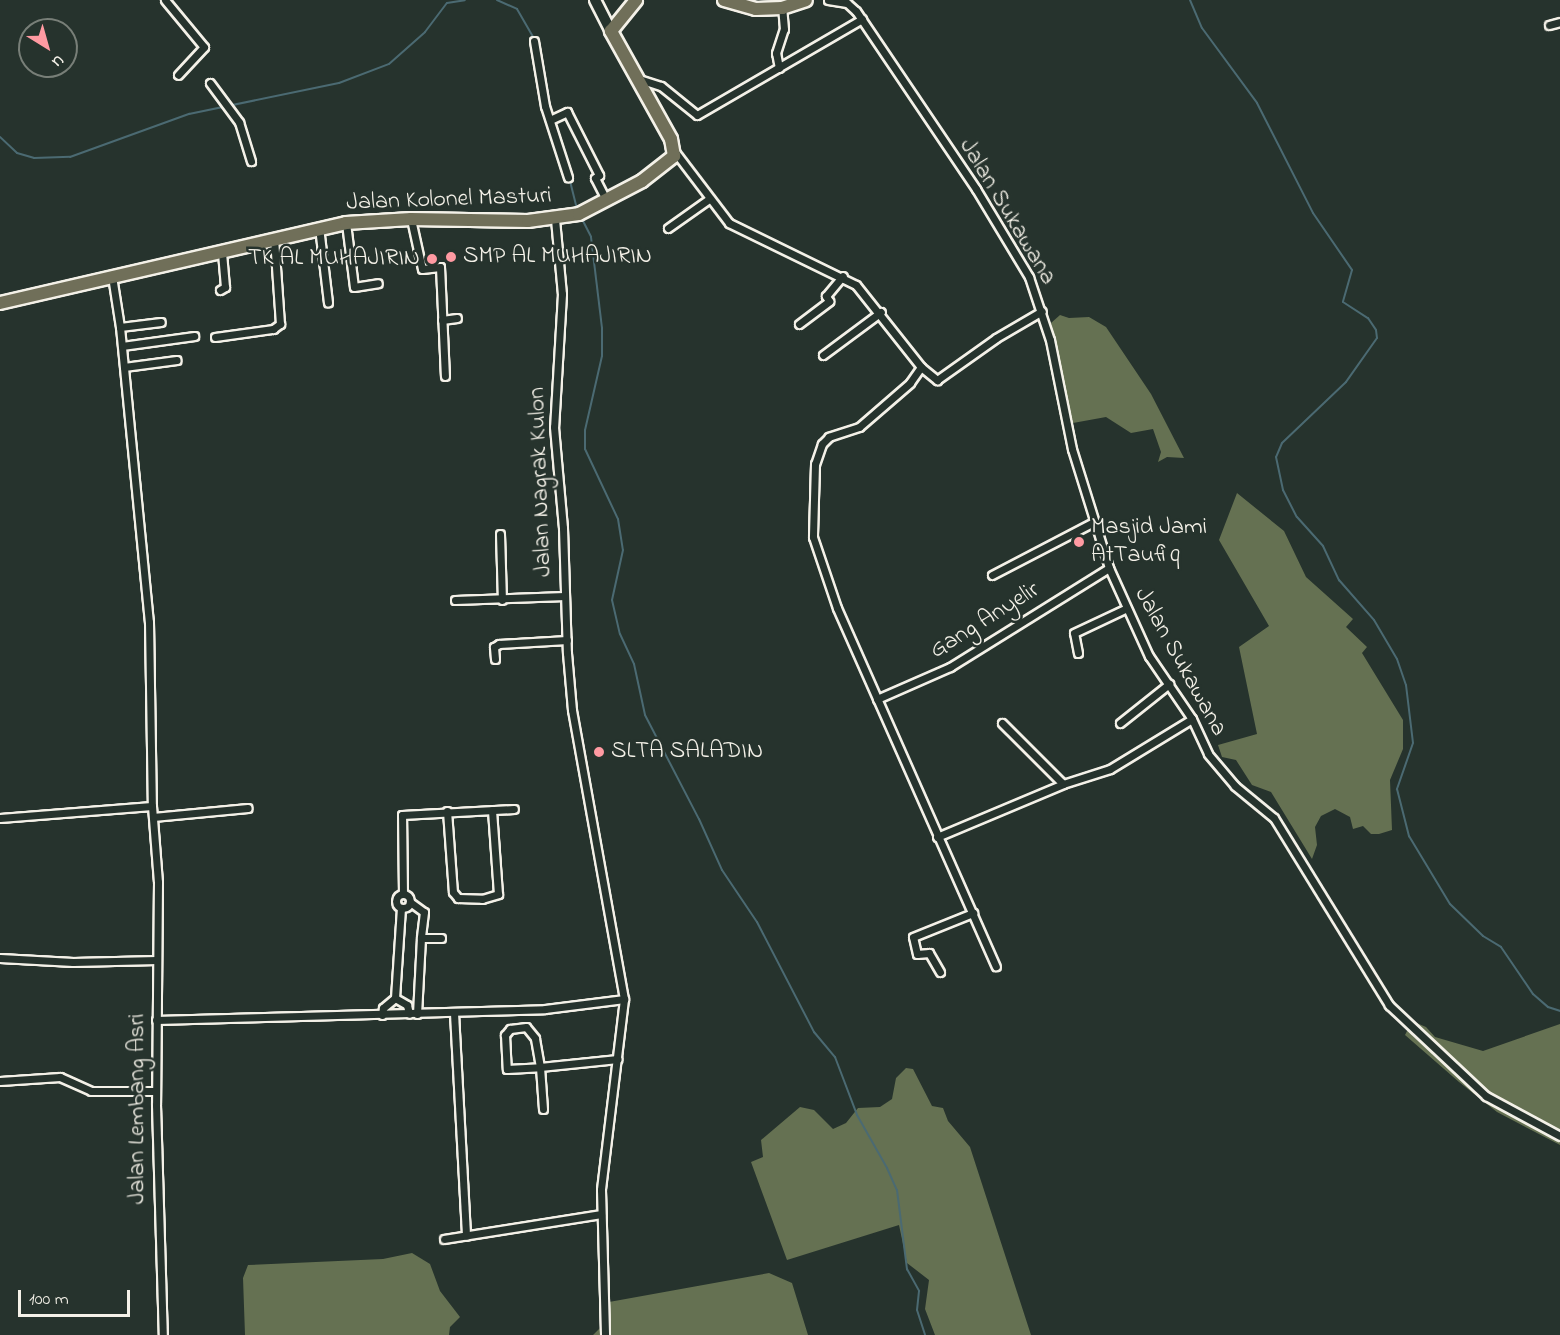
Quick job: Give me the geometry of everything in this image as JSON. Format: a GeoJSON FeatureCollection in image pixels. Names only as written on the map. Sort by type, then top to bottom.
{"type":"FeatureCollection","features":[{"type":"Feature","properties":{"kind":"main road"},"geometry":{"type":"LineString","coordinates":[[595,0],[675,152]]}},
{"type":"Feature","properties":{"kind":"main road"},"geometry":{"type":"LineString","coordinates":[[611,31],[636,0]]}},
{"type":"Feature","properties":{"kind":"main road"},"geometry":{"type":"LineString","coordinates":[[729,1],[756,9],[782,8],[806,0]]}},
{"type":"Feature","properties":{"kind":"main road","name":"Jalan Kolonel Masturi"},"geometry":{"type":"LineString","coordinates":[[0,303],[346,223],[411,219],[555,219],[579,214],[665,167],[675,152]]}},
{"type":"Feature","properties":{"kind":"street"},"geometry":{"type":"LineString","coordinates":[[165,0],[204,47],[178,75]]}},
{"type":"Feature","properties":{"kind":"street","name":"Jalan Sukawana"},"geometry":{"type":"LineString","coordinates":[[828,0],[850,5],[862,19],[987,207],[1029,277],[1042,311],[1072,449],[1109,568],[1125,609],[1149,656],[1192,719],[1214,762],[1235,786],[1274,818],[1389,1005],[1486,1096],[1560,1136]]}},
{"type":"Feature","properties":{"kind":"street"},"geometry":{"type":"LineString","coordinates":[[779,68],[776,52],[784,29],[782,8]]}},
{"type":"Feature","properties":{"kind":"street"},"geometry":{"type":"LineString","coordinates":[[634,77],[662,86],[695,115],[862,19]]}},
{"type":"Feature","properties":{"kind":"street"},"geometry":{"type":"LineString","coordinates":[[1548,25],[1560,21]]}},
{"type":"Feature","properties":{"kind":"street"},"geometry":{"type":"LineString","coordinates":[[534,41],[550,120],[568,177]]}},
{"type":"Feature","properties":{"kind":"street"},"geometry":{"type":"LineString","coordinates":[[210,83],[239,122],[251,161]]}},
{"type":"Feature","properties":{"kind":"street"},"geometry":{"type":"LineString","coordinates":[[550,120],[567,112],[599,175],[595,178],[606,200]]}},
{"type":"Feature","properties":{"kind":"street"},"geometry":{"type":"LineString","coordinates":[[675,152],[729,223],[843,276],[881,312],[921,367],[939,380],[996,338],[1042,311]]}},
{"type":"Feature","properties":{"kind":"street"},"geometry":{"type":"LineString","coordinates":[[668,228],[709,199]]}},
{"type":"Feature","properties":{"kind":"street"},"geometry":{"type":"LineString","coordinates":[[411,219],[422,269],[440,267],[445,376]]}},
{"type":"Feature","properties":{"kind":"street","name":"Jalan Nagrak Kulon"},"geometry":{"type":"LineString","coordinates":[[555,219],[562,294],[554,428],[567,640],[578,743],[624,999],[618,1059],[603,1160],[601,1214],[605,1335]]}},
{"type":"Feature","properties":{"kind":"street"},"geometry":{"type":"LineString","coordinates":[[346,223],[354,287],[378,283]]}},
{"type":"Feature","properties":{"kind":"street"},"geometry":{"type":"LineString","coordinates":[[319,228],[328,302]]}},
{"type":"Feature","properties":{"kind":"street"},"geometry":{"type":"LineString","coordinates":[[215,337],[273,329],[280,324],[274,239]]}},
{"type":"Feature","properties":{"kind":"street"},"geometry":{"type":"LineString","coordinates":[[220,291],[225,287],[222,252]]}},
{"type":"Feature","properties":{"kind":"street","name":"Jalan Lembang Asri"},"geometry":{"type":"LineString","coordinates":[[112,276],[120,327],[149,621],[152,806],[158,882],[156,1091],[163,1335]]}},
{"type":"Feature","properties":{"kind":"street"},"geometry":{"type":"LineString","coordinates":[[800,324],[829,301],[826,296],[843,276]]}},
{"type":"Feature","properties":{"kind":"street"},"geometry":{"type":"LineString","coordinates":[[823,355],[881,312]]}},
{"type":"Feature","properties":{"kind":"street"},"geometry":{"type":"LineString","coordinates":[[442,320],[457,318]]}},
{"type":"Feature","properties":{"kind":"street"},"geometry":{"type":"LineString","coordinates":[[120,327],[161,322]]}},
{"type":"Feature","properties":{"kind":"street"},"geometry":{"type":"LineString","coordinates":[[122,346],[194,336]]}},
{"type":"Feature","properties":{"kind":"street"},"geometry":{"type":"LineString","coordinates":[[124,367],[177,360]]}},
{"type":"Feature","properties":{"kind":"street"},"geometry":{"type":"LineString","coordinates":[[921,367],[910,383],[856,430],[825,440],[815,464],[815,548],[877,699],[996,966]]}},
{"type":"Feature","properties":{"kind":"street"},"geometry":{"type":"LineString","coordinates":[[992,575],[1094,522]]}},
{"type":"Feature","properties":{"kind":"street"},"geometry":{"type":"LineString","coordinates":[[500,534],[502,600]]}},
{"type":"Feature","properties":{"kind":"street","name":"Gang Anyelir"},"geometry":{"type":"LineString","coordinates":[[877,699],[951,667],[1109,568]]}},
{"type":"Feature","properties":{"kind":"street"},"geometry":{"type":"LineString","coordinates":[[455,600],[565,596]]}},
{"type":"Feature","properties":{"kind":"street"},"geometry":{"type":"LineString","coordinates":[[1078,653],[1074,633],[1125,609]]}},
{"type":"Feature","properties":{"kind":"street"},"geometry":{"type":"LineString","coordinates":[[495,659],[494,647],[499,644],[567,640]]}},
{"type":"Feature","properties":{"kind":"street"},"geometry":{"type":"LineString","coordinates":[[1120,723],[1169,684]]}},
{"type":"Feature","properties":{"kind":"street"},"geometry":{"type":"LineString","coordinates":[[937,837],[1063,784],[1110,769],[1192,719]]}},
{"type":"Feature","properties":{"kind":"street"},"geometry":{"type":"LineString","coordinates":[[1002,723],[1063,784]]}},
{"type":"Feature","properties":{"kind":"street"},"geometry":{"type":"LineString","coordinates":[[0,818],[152,806]]}},
{"type":"Feature","properties":{"kind":"street"},"geometry":{"type":"LineString","coordinates":[[153,817],[248,808]]}},
{"type":"Feature","properties":{"kind":"street"},"geometry":{"type":"LineString","coordinates":[[413,1014],[424,912],[403,894],[400,818],[447,812],[514,809]]}},
{"type":"Feature","properties":{"kind":"street"},"geometry":{"type":"LineString","coordinates":[[447,812],[453,892],[458,898],[482,899],[498,894],[492,810]]}},
{"type":"Feature","properties":{"kind":"street"},"geometry":{"type":"LineString","coordinates":[[382,1015],[383,1008],[396,998],[401,908],[396,901],[403,894]]}},
{"type":"Feature","properties":{"kind":"street"},"geometry":{"type":"LineString","coordinates":[[401,908],[410,902]]}},
{"type":"Feature","properties":{"kind":"street"},"geometry":{"type":"LineString","coordinates":[[940,972],[928,953],[917,954],[913,936],[973,913]]}},
{"type":"Feature","properties":{"kind":"street"},"geometry":{"type":"LineString","coordinates":[[421,938],[441,938]]}},
{"type":"Feature","properties":{"kind":"street"},"geometry":{"type":"LineString","coordinates":[[0,958],[73,962],[157,960]]}},
{"type":"Feature","properties":{"kind":"street"},"geometry":{"type":"LineString","coordinates":[[396,998],[408,1005],[413,1014]]}},
{"type":"Feature","properties":{"kind":"street"},"geometry":{"type":"LineString","coordinates":[[156,1020],[544,1010],[624,999]]}},
{"type":"Feature","properties":{"kind":"street"},"geometry":{"type":"LineString","coordinates":[[454,1013],[466,1236]]}},
{"type":"Feature","properties":{"kind":"street"},"geometry":{"type":"LineString","coordinates":[[543,1109],[540,1067],[531,1030],[522,1026],[508,1030],[505,1035],[506,1068],[540,1067],[618,1059]]}},
{"type":"Feature","properties":{"kind":"street"},"geometry":{"type":"LineString","coordinates":[[0,1081],[60,1077],[91,1091],[156,1091]]}},
{"type":"Feature","properties":{"kind":"street"},"geometry":{"type":"LineString","coordinates":[[444,1239],[601,1214]]}},
{"type":"Feature","properties":{"kind":"green space"},"geometry":{"type":"Polygon","coordinates":[[[1060,315],[1069,318],[1089,317],[1106,327],[1151,394],[1184,458],[1167,457],[1158,462],[1161,452],[1153,429],[1131,433],[1106,417],[1073,423],[1051,323],[1060,315]]]}},
{"type":"Feature","properties":{"kind":"green space"},"geometry":{"type":"Polygon","coordinates":[[[1237,493],[1284,531],[1306,577],[1353,619],[1346,627],[1367,647],[1362,653],[1403,720],[1403,749],[1390,780],[1392,830],[1371,834],[1363,826],[1353,829],[1350,817],[1335,809],[1321,816],[1315,827],[1317,845],[1312,859],[1271,792],[1252,785],[1236,760],[1222,757],[1218,745],[1257,734],[1239,647],[1269,626],[1219,540],[1237,493]]]}},
{"type":"Feature","properties":{"kind":"green space"},"geometry":{"type":"Polygon","coordinates":[[[1412,1021],[1426,1027],[1435,1037],[1483,1051],[1560,1024],[1560,1145],[1497,1112],[1459,1082],[1405,1035],[1412,1021]]]}},
{"type":"Feature","properties":{"kind":"green space"},"geometry":{"type":"Polygon","coordinates":[[[906,1068],[913,1069],[932,1106],[943,1108],[948,1121],[970,1147],[1031,1335],[935,1335],[925,1309],[929,1280],[907,1263],[899,1225],[787,1260],[751,1162],[763,1157],[761,1140],[800,1107],[814,1110],[833,1129],[846,1123],[858,1108],[880,1107],[892,1099],[896,1078],[906,1068]]]}},
{"type":"Feature","properties":{"kind":"green space"},"geometry":{"type":"Polygon","coordinates":[[[412,1253],[430,1264],[440,1291],[460,1317],[450,1327],[449,1335],[245,1335],[243,1278],[248,1265],[383,1259],[412,1253]]]}},
{"type":"Feature","properties":{"kind":"green space"},"geometry":{"type":"Polygon","coordinates":[[[769,1273],[792,1283],[808,1335],[593,1335],[607,1321],[609,1302],[769,1273]]]}},
{"type":"Feature","properties":{"kind":"waterway"},"geometry":{"type":"LineString","coordinates":[[0,137],[17,153],[34,158],[70,157],[189,114],[339,83],[389,64],[425,32],[447,3],[465,0]]}},
{"type":"Feature","properties":{"kind":"waterway"},"geometry":{"type":"LineString","coordinates":[[497,0],[517,9],[534,39]]}},
{"type":"Feature","properties":{"kind":"waterway"},"geometry":{"type":"LineString","coordinates":[[1190,0],[1202,28],[1257,103],[1313,213],[1352,270],[1343,302],[1368,318],[1376,330],[1377,338],[1346,382],[1282,443],[1276,457],[1283,490],[1297,517],[1323,546],[1339,580],[1374,620],[1397,659],[1406,685],[1413,743],[1397,789],[1409,836],[1450,904],[1483,936],[1501,947],[1533,994],[1548,1007],[1560,1011]]}},
{"type":"Feature","properties":{"kind":"waterway"},"geometry":{"type":"LineString","coordinates":[[569,177],[577,208]]}},
{"type":"Feature","properties":{"kind":"waterway"},"geometry":{"type":"LineString","coordinates":[[582,219],[591,237],[602,328],[602,356],[585,430],[585,449],[618,519],[623,550],[612,600],[620,634],[634,664],[645,715],[699,819],[722,870],[757,922],[814,1032],[835,1057],[857,1115],[897,1190],[907,1269],[919,1291],[917,1310],[925,1335]]}},
{"type":"Feature","properties":{"kind":"place","name":"SMP AL MUHAJIRIN"},"geometry":{"type":"Point","coordinates":[451,257]}},
{"type":"Feature","properties":{"kind":"place","name":"TK AL MUHAJIRIN"},"geometry":{"type":"Point","coordinates":[432,259]}},
{"type":"Feature","properties":{"kind":"place","name":"Masjid Jami AtTaufiq"},"geometry":{"type":"Point","coordinates":[1079,542]}},
{"type":"Feature","properties":{"kind":"place","name":"SLTA SALADIN"},"geometry":{"type":"Point","coordinates":[599,752]}}]}
